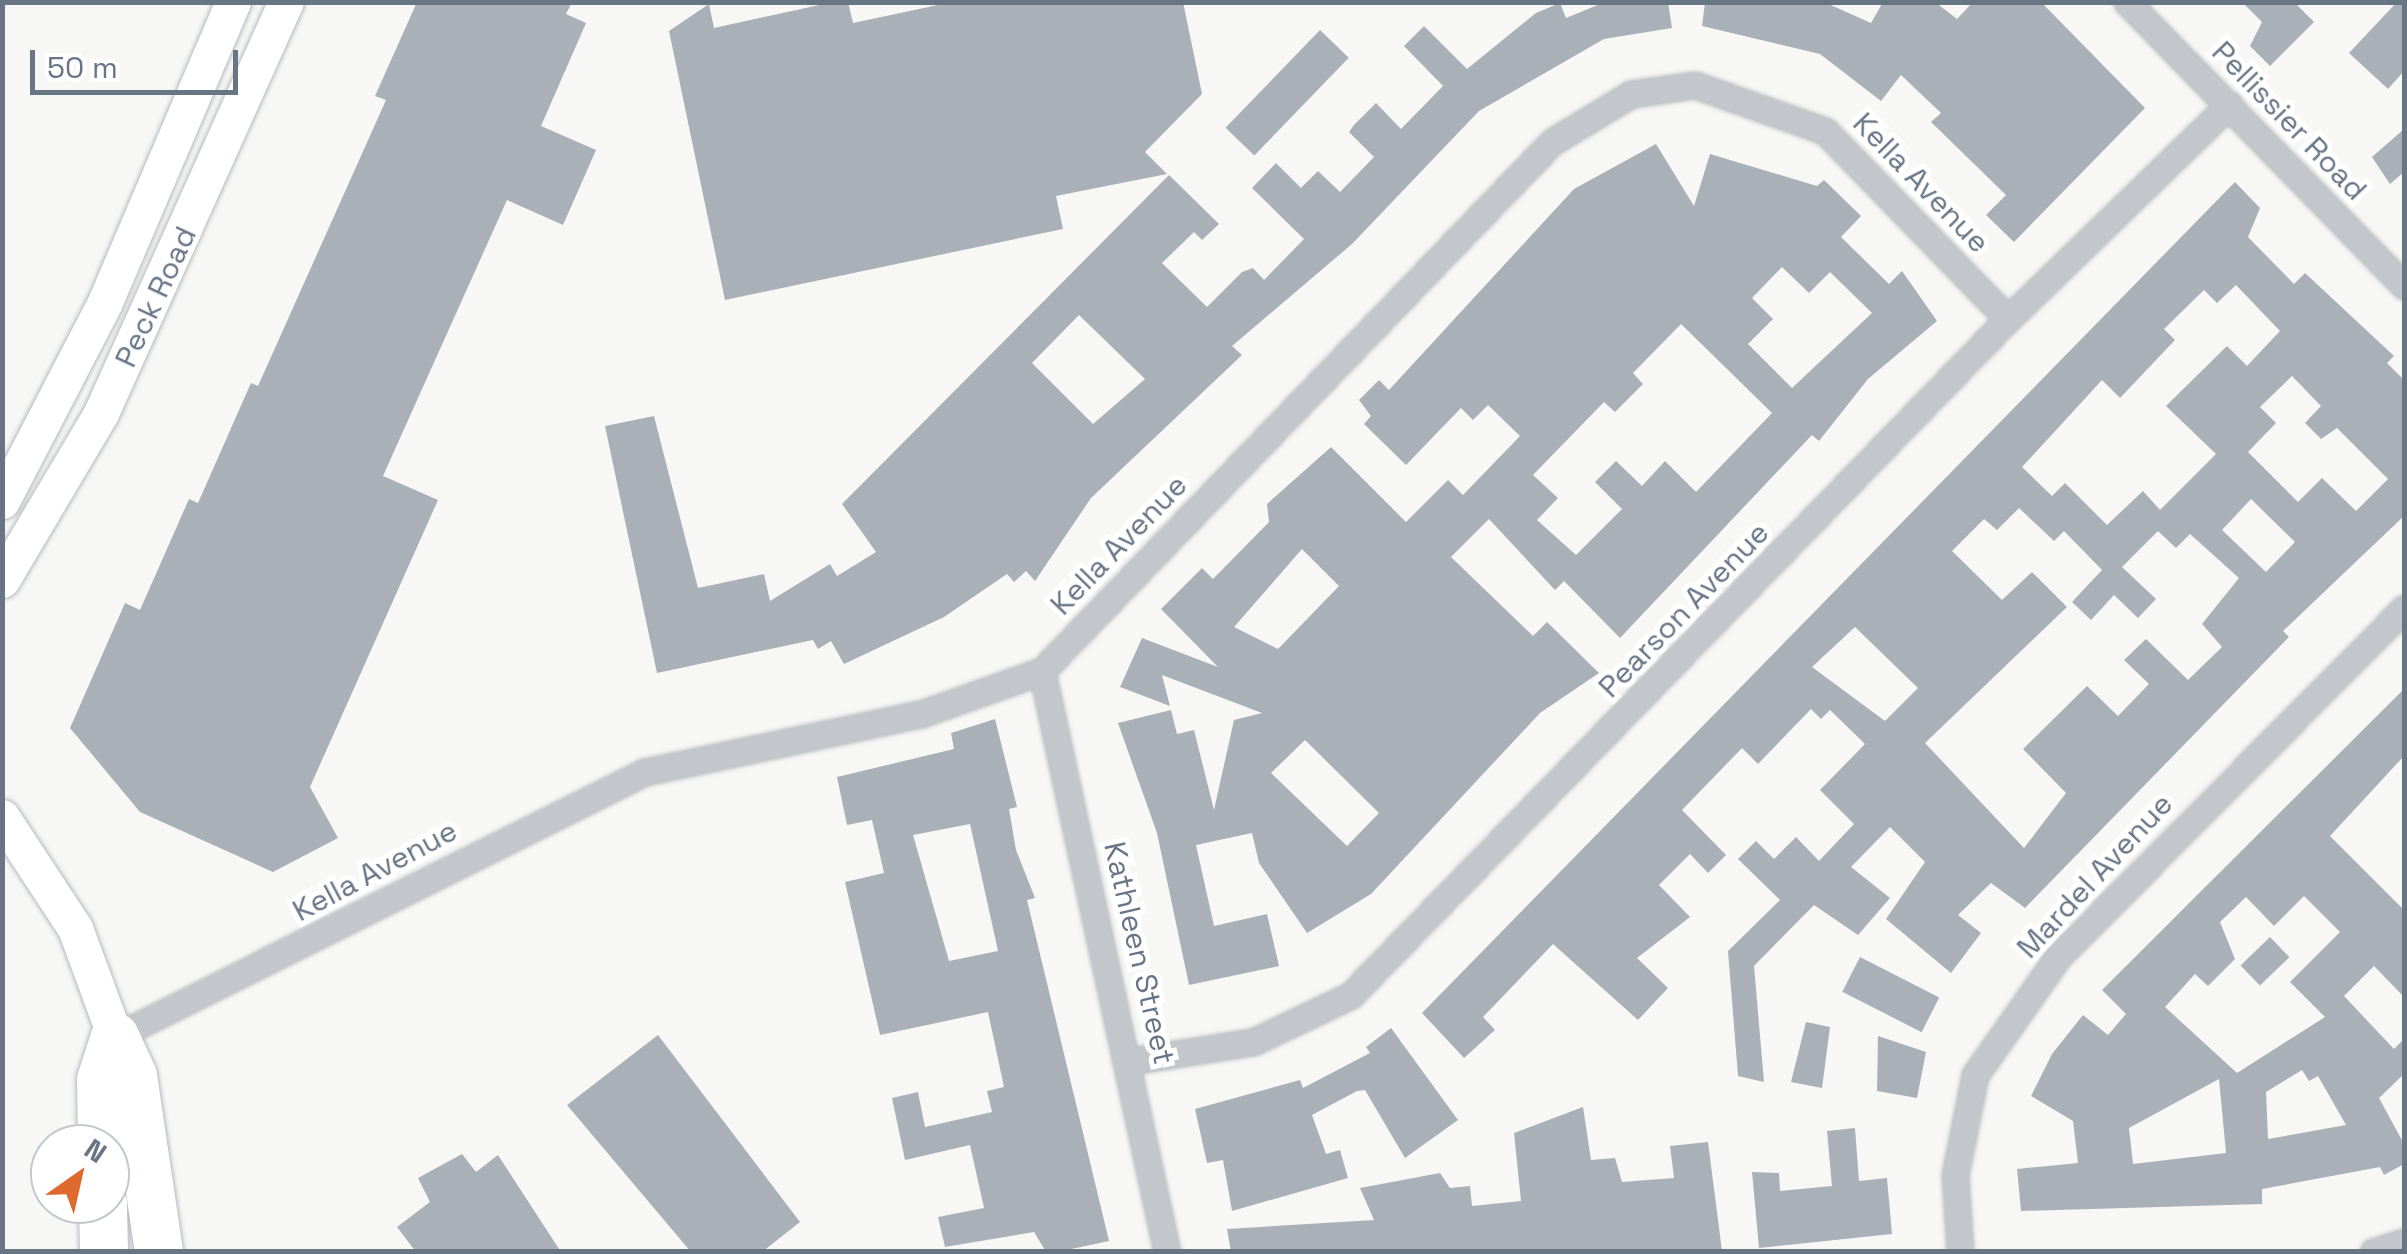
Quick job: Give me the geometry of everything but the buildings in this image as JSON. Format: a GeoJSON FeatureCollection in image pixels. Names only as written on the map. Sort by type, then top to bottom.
{"type":"FeatureCollection","features":[{"type":"Feature","properties":{"kind":"highway"},"geometry":{"type":"LineString","coordinates":[[101,1124],[100,1080],[115,1037]]}},
{"type":"Feature","properties":{"kind":"highway"},"geometry":{"type":"LineString","coordinates":[[115,1037],[133,1076],[159,1252]]}},
{"type":"Feature","properties":{"kind":"highway"},"geometry":{"type":"LineString","coordinates":[[103,1224],[104,1252]]}},
{"type":"Feature","properties":{"kind":"main road","name":"Peck Road"},"geometry":{"type":"LineString","coordinates":[[2,501],[104,302],[233,2]]}},
{"type":"Feature","properties":{"kind":"main road","name":"Peck Road"},"geometry":{"type":"LineString","coordinates":[[2,580],[101,413],[286,2]]}},
{"type":"Feature","properties":{"kind":"main road"},"geometry":{"type":"LineString","coordinates":[[2,816],[75,928],[115,1037]]}},
{"type":"Feature","properties":{"kind":"street","name":"Pellissier Road"},"geometry":{"type":"LineString","coordinates":[[2127,2],[2404,286]]}},
{"type":"Feature","properties":{"kind":"street","name":"Kella Avenue"},"geometry":{"type":"LineString","coordinates":[[115,1037],[645,772],[921,714],[1042,671],[1552,142],[1632,94],[1695,85],[1825,131],[2008,318]]}},
{"type":"Feature","properties":{"kind":"street","name":"Pearson Avenue"},"geometry":{"type":"LineString","coordinates":[[1130,1061],[1253,1042],[1351,995],[2008,318],[2228,105]]}},
{"type":"Feature","properties":{"kind":"street","name":"Mardel Avenue"},"geometry":{"type":"LineString","coordinates":[[1960,1252],[1955,1176],[1975,1076],[2058,957],[2404,609]]}},
{"type":"Feature","properties":{"kind":"street","name":"Kathleen Street"},"geometry":{"type":"LineString","coordinates":[[1042,671],[1130,1061],[1167,1252]]}},
{"type":"Feature","properties":{"kind":"street"},"geometry":{"type":"LineString","coordinates":[[2374,1252],[2404,1242]]}}]}
